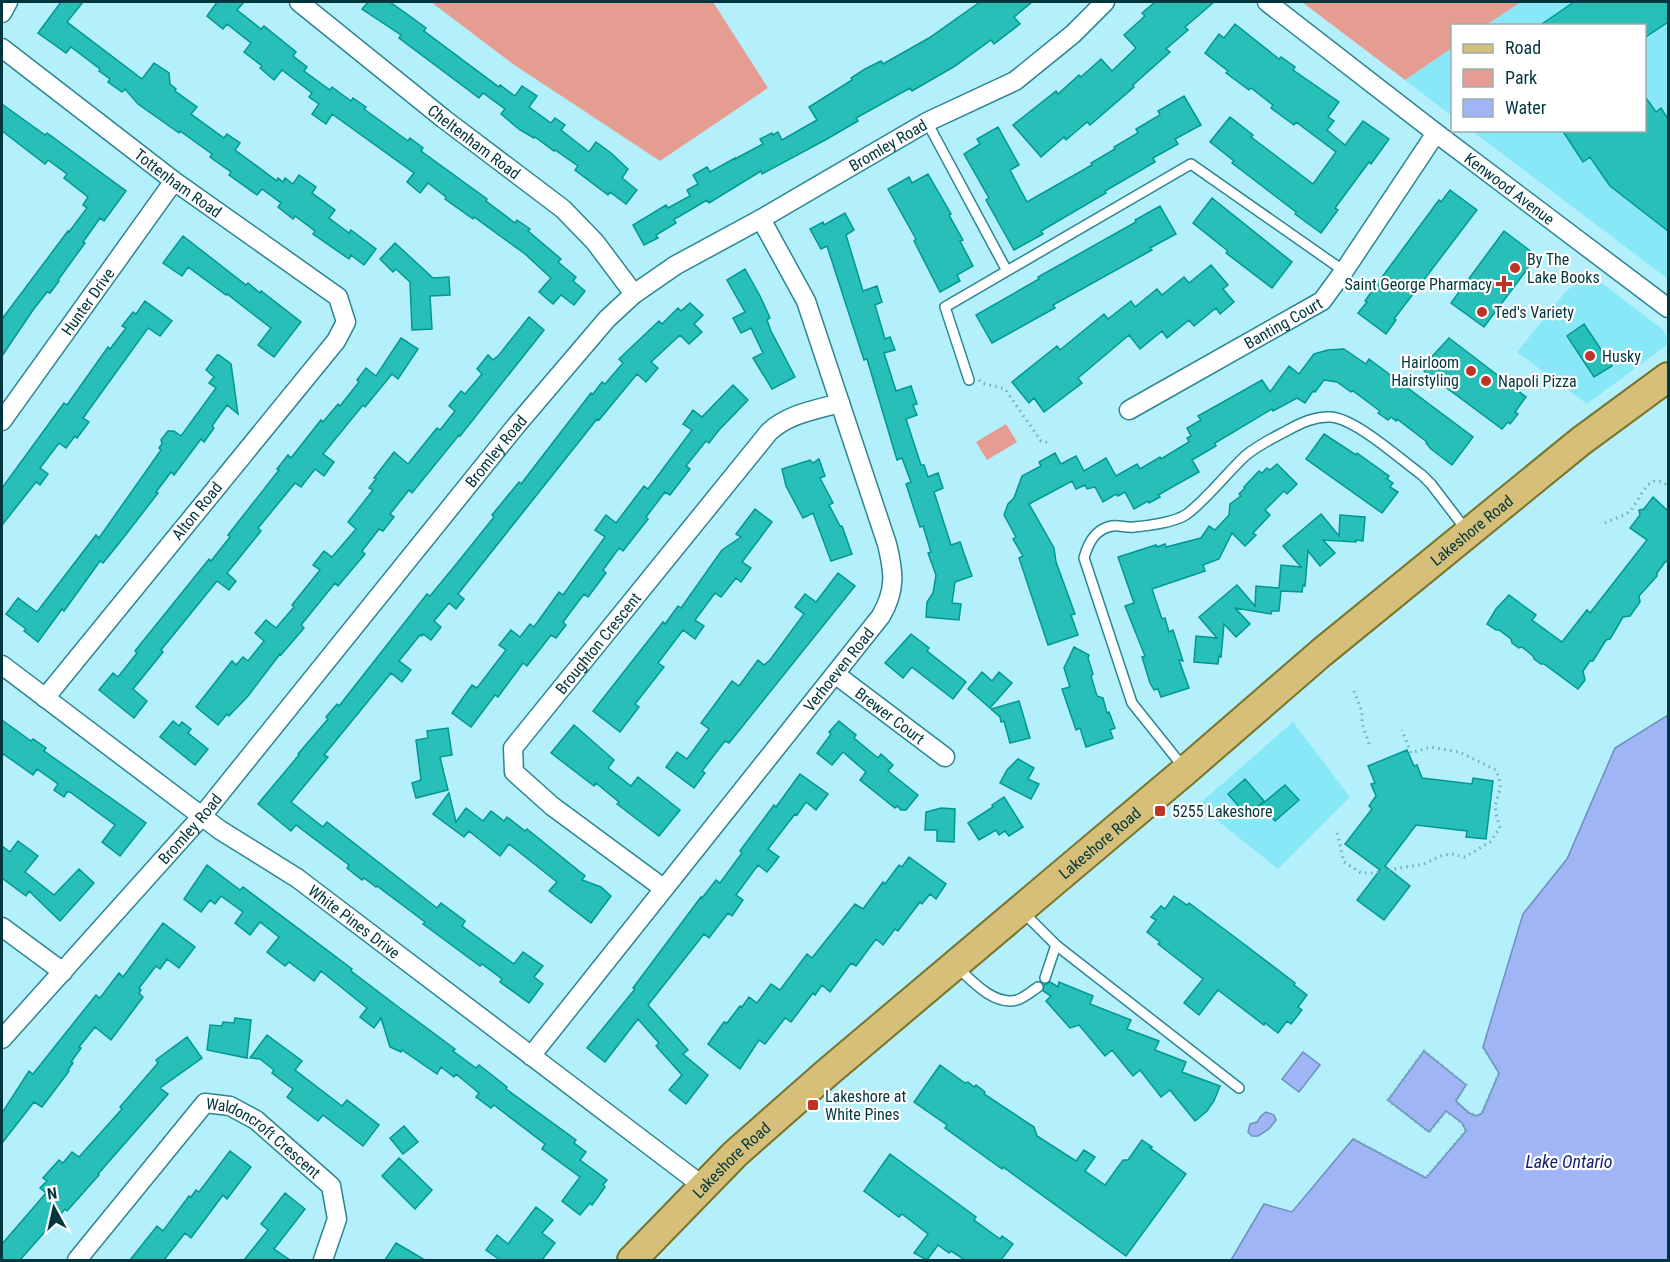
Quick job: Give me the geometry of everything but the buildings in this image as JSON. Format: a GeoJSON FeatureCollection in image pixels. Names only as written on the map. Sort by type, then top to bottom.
{"type":"FeatureCollection","features":[{"type":"Feature","properties":{"kind":"main road","name":"Lakeshore Road"},"geometry":{"type":"LineString","coordinates":[[632,1260],[703,1186],[780,1113],[1321,653],[1581,441],[1668,377]]}},
{"type":"Feature","properties":{"kind":"street"},"geometry":{"type":"LineString","coordinates":[[2,13],[8,2]]}},
{"type":"Feature","properties":{"kind":"street","name":"Cheltenham Road"},"geometry":{"type":"LineString","coordinates":[[299,2],[444,119],[563,209],[595,242],[634,294]]}},
{"type":"Feature","properties":{"kind":"street","name":"Bromley Road"},"geometry":{"type":"LineString","coordinates":[[2,1039],[201,816],[522,418],[607,319],[634,294],[676,265],[761,219],[927,122],[1015,81],[1073,34],[1105,2]]}},
{"type":"Feature","properties":{"kind":"street","name":"Kenwood Avenue"},"geometry":{"type":"LineString","coordinates":[[1267,2],[1668,308]]}},
{"type":"Feature","properties":{"kind":"street","name":"Tottenham Road"},"geometry":{"type":"LineString","coordinates":[[2,48],[174,181],[338,297],[346,322]]}},
{"type":"Feature","properties":{"kind":"street","name":"Banting Court"},"geometry":{"type":"LineString","coordinates":[[1129,410],[1322,301],[1436,133]]}},
{"type":"Feature","properties":{"kind":"street","name":"Hunter Drive"},"geometry":{"type":"LineString","coordinates":[[2,421],[174,181]]}},
{"type":"Feature","properties":{"kind":"street","name":"Verhoeven Road"},"geometry":{"type":"LineString","coordinates":[[531,1056],[836,674],[888,604],[893,570],[887,544],[806,302],[761,219]]}},
{"type":"Feature","properties":{"kind":"street","name":"Alton Road"},"geometry":{"type":"LineString","coordinates":[[45,698],[336,341],[346,322]]}},
{"type":"Feature","properties":{"kind":"street","name":"Broughton Crescent"},"geometry":{"type":"LineString","coordinates":[[663,888],[552,806],[514,772],[513,747],[769,432],[787,418],[840,403]]}},
{"type":"Feature","properties":{"kind":"street","name":"White Pines Drive"},"geometry":{"type":"LineString","coordinates":[[2,665],[220,830],[297,878],[703,1186]]}},
{"type":"Feature","properties":{"kind":"street","name":"Brewer Court"},"geometry":{"type":"LineString","coordinates":[[836,674],[945,757]]}},
{"type":"Feature","properties":{"kind":"street"},"geometry":{"type":"LineString","coordinates":[[2,927],[63,972]]}},
{"type":"Feature","properties":{"kind":"street","name":"Waldoncroft Crescent"},"geometry":{"type":"LineString","coordinates":[[77,1260],[204,1103],[230,1106],[256,1120],[331,1186],[337,1219],[323,1260]]}},
{"type":"Feature","properties":{"kind":"lane"},"geometry":{"type":"LineString","coordinates":[[927,122],[1007,271]]}},
{"type":"Feature","properties":{"kind":"lane"},"geometry":{"type":"LineString","coordinates":[[969,380],[945,307],[1191,164],[1344,271]]}},
{"type":"Feature","properties":{"kind":"lane"},"geometry":{"type":"LineString","coordinates":[[1186,770],[1137,711],[1129,693],[1084,558],[1087,546],[1101,530],[1113,526],[1149,525],[1186,515],[1246,455],[1258,446],[1303,422],[1330,417],[1343,419],[1356,426],[1422,476],[1431,484],[1468,532]]}},
{"type":"Feature","properties":{"kind":"lane"},"geometry":{"type":"LineString","coordinates":[[1020,909],[1056,945],[1239,1088]]}},
{"type":"Feature","properties":{"kind":"lane"},"geometry":{"type":"LineString","coordinates":[[1045,978],[1056,945]]}},
{"type":"Feature","properties":{"kind":"lane"},"geometry":{"type":"LineString","coordinates":[[956,965],[978,987],[1001,1000],[1018,1000],[1038,987]]}},
{"type":"Feature","properties":{"kind":"path"},"geometry":{"type":"LineString","coordinates":[[969,380],[979,380],[982,383],[1005,389],[1041,441],[1050,443]]}},
{"type":"Feature","properties":{"kind":"path"},"geometry":{"type":"LineString","coordinates":[[1605,523],[1630,511],[1646,486],[1654,480],[1664,482],[1668,486]]}},
{"type":"Feature","properties":{"kind":"path"},"geometry":{"type":"LineString","coordinates":[[1354,691],[1362,712],[1362,723],[1369,744]]}},
{"type":"Feature","properties":{"kind":"path"},"geometry":{"type":"LineString","coordinates":[[1337,833],[1344,862],[1360,873],[1372,873],[1424,864],[1443,855],[1452,854],[1465,857],[1490,842],[1500,828],[1495,805],[1501,791],[1496,770],[1459,752],[1430,747],[1411,753],[1402,730]]}},
{"type":"Feature","properties":{"kind":"path"},"geometry":{"type":"LineString","coordinates":[[1353,1139],[1426,1178],[1466,1131],[1462,1123],[1446,1111],[1429,1132],[1388,1100],[1424,1051],[1466,1085],[1455,1101],[1469,1113],[1477,1116],[1482,1113],[1499,1073],[1483,1047]]}},
{"type":"Feature","properties":{"kind":"shaded area"},"geometry":{"type":"Polygon","coordinates":[[[1521,2],[1668,2],[1668,279],[1473,132],[1646,132],[1646,24],[1488,24],[1521,2]]]}},
{"type":"Feature","properties":{"kind":"shaded area"},"geometry":{"type":"Polygon","coordinates":[[[1451,49],[1451,115],[1405,80],[1451,49]]]}},
{"type":"Feature","properties":{"kind":"shaded area"},"geometry":{"type":"Polygon","coordinates":[[[1590,274],[1662,329],[1668,337],[1668,344],[1587,404],[1517,352],[1566,291],[1590,274]]]}},
{"type":"Feature","properties":{"kind":"shaded area"},"geometry":{"type":"Polygon","coordinates":[[[1293,722],[1350,797],[1278,869],[1198,805],[1293,722]]]}},
{"type":"Feature","properties":{"kind":"green space"},"geometry":{"type":"Polygon","coordinates":[[[431,2],[713,2],[768,88],[660,161],[513,64],[431,2]]]}},
{"type":"Feature","properties":{"kind":"green space"},"geometry":{"type":"Polygon","coordinates":[[[1302,2],[1521,2],[1488,24],[1451,24],[1451,49],[1405,80],[1302,2]]]}},
{"type":"Feature","properties":{"kind":"green space"},"geometry":{"type":"Polygon","coordinates":[[[1006,424],[1017,442],[987,460],[976,442],[1006,424]]]}},
{"type":"Feature","properties":{"kind":"water","name":"Lake Ontario"},"geometry":{"type":"Polygon","coordinates":[[[1668,715],[1668,1260],[1231,1260],[1264,1204],[1292,1212],[1353,1139],[1426,1178],[1466,1131],[1462,1123],[1446,1111],[1429,1132],[1388,1100],[1424,1051],[1466,1085],[1456,1101],[1469,1113],[1477,1116],[1482,1113],[1499,1073],[1483,1047],[1523,914],[1567,859],[1615,748],[1668,715]]]}},
{"type":"Feature","properties":{"kind":"water"},"geometry":{"type":"Polygon","coordinates":[[[1303,1052],[1320,1065],[1299,1092],[1282,1079],[1303,1052]]]}},
{"type":"Feature","properties":{"kind":"water"},"geometry":{"type":"Polygon","coordinates":[[[1266,1112],[1274,1115],[1276,1120],[1269,1129],[1258,1136],[1252,1136],[1248,1132],[1250,1124],[1257,1122],[1266,1112]]]}},
{"type":"Feature","properties":{"kind":"place","name":"By The Lake Books"},"geometry":{"type":"Point","coordinates":[1515,268]}},
{"type":"Feature","properties":{"kind":"place","name":"Saint George Pharmacy"},"geometry":{"type":"Point","coordinates":[1504,284]}},
{"type":"Feature","properties":{"kind":"place","name":"Ted's Variety"},"geometry":{"type":"Point","coordinates":[1482,312]}},
{"type":"Feature","properties":{"kind":"place","name":"Husky"},"geometry":{"type":"Point","coordinates":[1590,356]}},
{"type":"Feature","properties":{"kind":"place","name":"Hairloom Hairstyling"},"geometry":{"type":"Point","coordinates":[1471,371]}},
{"type":"Feature","properties":{"kind":"place","name":"Napoli Pizza"},"geometry":{"type":"Point","coordinates":[1486,381]}},
{"type":"Feature","properties":{"kind":"place","name":"5255 Lakeshore"},"geometry":{"type":"Point","coordinates":[1160,811]}},
{"type":"Feature","properties":{"kind":"place","name":"Lakeshore at White Pines"},"geometry":{"type":"Point","coordinates":[813,1105]}}]}
